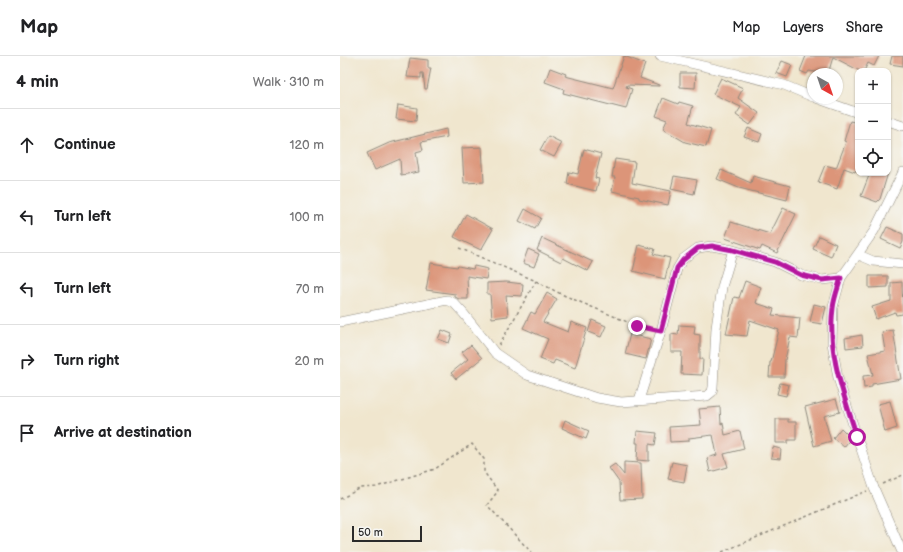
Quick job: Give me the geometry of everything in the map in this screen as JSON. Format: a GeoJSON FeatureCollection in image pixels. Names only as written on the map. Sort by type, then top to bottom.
{"type":"FeatureCollection","features":[{"type":"Feature","properties":{"kind":"street"},"geometry":{"type":"LineString","coordinates":[[660,56],[784,85],[807,95]]}},
{"type":"Feature","properties":{"kind":"street"},"geometry":{"type":"LineString","coordinates":[[833,104],[855,112]]}},
{"type":"Feature","properties":{"kind":"street"},"geometry":{"type":"LineString","coordinates":[[891,123],[903,126]]}},
{"type":"Feature","properties":{"kind":"street"},"geometry":{"type":"LineString","coordinates":[[902,552],[874,488],[838,378],[832,343],[833,307],[841,278],[859,255],[874,232],[903,172]]}},
{"type":"Feature","properties":{"kind":"street"},"geometry":{"type":"LineString","coordinates":[[639,400],[661,331],[677,268],[683,260],[698,248],[712,246],[733,250],[775,262],[801,275],[822,280],[841,278]]}},
{"type":"Feature","properties":{"kind":"street"},"geometry":{"type":"LineString","coordinates":[[340,322],[447,300],[454,303],[464,314],[495,353],[527,375],[597,398],[620,402],[707,396],[712,392],[716,328],[722,287],[733,250]]}},
{"type":"Feature","properties":{"kind":"street"},"geometry":{"type":"LineString","coordinates":[[859,255],[873,261],[903,264]]}},
{"type":"Feature","properties":{"kind":"path"},"geometry":{"type":"LineString","coordinates":[[459,248],[637,326],[661,331]]}},
{"type":"Feature","properties":{"kind":"path"},"geometry":{"type":"LineString","coordinates":[[495,353],[536,281]]}},
{"type":"Feature","properties":{"kind":"path"},"geometry":{"type":"LineString","coordinates":[[340,499],[361,488],[376,487],[435,469],[472,444],[484,459],[484,472],[498,491],[487,505],[531,552]]}},
{"type":"Feature","properties":{"kind":"path"},"geometry":{"type":"LineString","coordinates":[[722,552],[903,475]]}},
{"type":"Feature","properties":{"kind":"building"},"geometry":{"type":"Polygon","coordinates":[[[624,56],[645,64],[640,78],[659,85],[627,85],[626,87],[632,89],[626,109],[563,93],[564,89],[545,82],[550,68],[566,74],[565,76],[613,88],[624,56]]]}},
{"type":"Feature","properties":{"kind":"building"},"geometry":{"type":"Polygon","coordinates":[[[806,56],[879,56],[874,66],[868,63],[866,68],[855,68],[833,57],[830,68],[807,68],[807,74],[800,71],[806,56]]]}},
{"type":"Feature","properties":{"kind":"building"},"geometry":{"type":"Polygon","coordinates":[[[892,56],[903,56],[903,66],[890,64],[892,56]]]}},
{"type":"Feature","properties":{"kind":"building"},"geometry":{"type":"Polygon","coordinates":[[[410,58],[428,60],[428,68],[431,68],[427,89],[425,89],[423,73],[421,73],[421,78],[407,77],[410,58]]]}},
{"type":"Feature","properties":{"kind":"building"},"geometry":{"type":"Polygon","coordinates":[[[782,61],[792,65],[787,77],[776,73],[782,61]]]}},
{"type":"Feature","properties":{"kind":"building"},"geometry":{"type":"Polygon","coordinates":[[[680,73],[696,73],[695,88],[680,87],[680,73]]]}},
{"type":"Feature","properties":{"kind":"building"},"geometry":{"type":"Polygon","coordinates":[[[721,78],[743,88],[738,98],[759,113],[750,125],[736,115],[741,107],[713,94],[721,78]]]}},
{"type":"Feature","properties":{"kind":"building"},"geometry":{"type":"Polygon","coordinates":[[[663,98],[678,104],[679,102],[693,106],[688,123],[711,130],[706,147],[685,142],[663,129],[667,120],[656,116],[663,98]]]}},
{"type":"Feature","properties":{"kind":"building"},"geometry":{"type":"Polygon","coordinates":[[[398,105],[417,108],[416,121],[396,119],[398,105]]]}},
{"type":"Feature","properties":{"kind":"building"},"geometry":{"type":"Polygon","coordinates":[[[850,121],[855,122],[855,172],[844,168],[837,189],[818,182],[825,165],[836,168],[846,142],[844,141],[850,121]]]}},
{"type":"Feature","properties":{"kind":"building"},"geometry":{"type":"Polygon","coordinates":[[[748,128],[762,134],[759,142],[744,137],[748,128]]]}},
{"type":"Feature","properties":{"kind":"building"},"geometry":{"type":"Polygon","coordinates":[[[446,129],[447,137],[421,142],[423,150],[416,152],[419,172],[401,175],[400,159],[375,170],[367,153],[389,143],[446,129]]]}},
{"type":"Feature","properties":{"kind":"building"},"geometry":{"type":"Polygon","coordinates":[[[548,136],[562,143],[554,157],[540,150],[548,136]]]}},
{"type":"Feature","properties":{"kind":"building"},"geometry":{"type":"Polygon","coordinates":[[[482,147],[484,182],[464,183],[462,148],[482,147]]]}},
{"type":"Feature","properties":{"kind":"building"},"geometry":{"type":"Polygon","coordinates":[[[584,149],[601,154],[595,178],[599,179],[596,191],[567,184],[569,172],[578,174],[584,149]]]}},
{"type":"Feature","properties":{"kind":"building"},"geometry":{"type":"Polygon","coordinates":[[[615,159],[635,162],[632,183],[671,191],[668,205],[639,199],[639,197],[612,191],[615,177],[612,177],[615,159]]]}},
{"type":"Feature","properties":{"kind":"building"},"geometry":{"type":"Polygon","coordinates":[[[721,170],[751,183],[753,176],[790,186],[787,200],[739,188],[717,179],[721,170]]]}},
{"type":"Feature","properties":{"kind":"building"},"geometry":{"type":"Polygon","coordinates":[[[674,176],[697,180],[694,194],[671,189],[674,176]]]}},
{"type":"Feature","properties":{"kind":"building"},"geometry":{"type":"Polygon","coordinates":[[[869,176],[887,176],[880,199],[877,202],[861,196],[869,176]]]}},
{"type":"Feature","properties":{"kind":"building"},"geometry":{"type":"Polygon","coordinates":[[[783,208],[796,214],[777,253],[762,246],[760,250],[725,238],[731,222],[770,234],[783,208]]]}},
{"type":"Feature","properties":{"kind":"building"},"geometry":{"type":"Polygon","coordinates":[[[525,209],[541,218],[535,229],[519,221],[525,209]]]}},
{"type":"Feature","properties":{"kind":"building"},"geometry":{"type":"Polygon","coordinates":[[[466,214],[493,229],[481,250],[454,237],[466,214]]]}},
{"type":"Feature","properties":{"kind":"building"},"geometry":{"type":"Polygon","coordinates":[[[887,227],[903,234],[903,242],[900,248],[881,239],[887,227]]]}},
{"type":"Feature","properties":{"kind":"building"},"geometry":{"type":"Polygon","coordinates":[[[819,236],[836,244],[831,257],[813,249],[819,236]]]}},
{"type":"Feature","properties":{"kind":"building"},"geometry":{"type":"Polygon","coordinates":[[[542,238],[593,262],[588,271],[563,258],[561,262],[537,250],[542,238]]]}},
{"type":"Feature","properties":{"kind":"building"},"geometry":{"type":"Polygon","coordinates":[[[639,245],[655,249],[653,254],[670,258],[665,279],[633,271],[639,245]]]}},
{"type":"Feature","properties":{"kind":"building"},"geometry":{"type":"Polygon","coordinates":[[[528,249],[539,254],[534,267],[523,263],[528,249]]]}},
{"type":"Feature","properties":{"kind":"building"},"geometry":{"type":"Polygon","coordinates":[[[431,263],[473,269],[474,266],[488,269],[486,279],[467,276],[468,299],[459,299],[455,297],[455,294],[426,290],[431,263]]]}},
{"type":"Feature","properties":{"kind":"building"},"geometry":{"type":"Polygon","coordinates":[[[869,276],[888,276],[888,287],[869,288],[869,276]]]}},
{"type":"Feature","properties":{"kind":"building"},"geometry":{"type":"Polygon","coordinates":[[[745,281],[761,287],[756,303],[774,309],[772,315],[800,318],[798,338],[790,337],[785,360],[784,377],[769,377],[770,362],[779,330],[750,320],[747,336],[726,334],[734,297],[739,298],[745,281]]]}},
{"type":"Feature","properties":{"kind":"building"},"geometry":{"type":"Polygon","coordinates":[[[507,282],[523,284],[522,296],[506,295],[508,316],[492,318],[490,294],[487,294],[487,283],[507,282]]]}},
{"type":"Feature","properties":{"kind":"building"},"geometry":{"type":"Polygon","coordinates":[[[902,282],[903,314],[896,315],[895,312],[876,319],[872,307],[891,301],[891,283],[902,282]]]}},
{"type":"Feature","properties":{"kind":"building"},"geometry":{"type":"Polygon","coordinates":[[[547,293],[557,299],[543,322],[568,332],[571,322],[587,328],[575,368],[555,360],[553,364],[540,359],[548,339],[523,328],[531,312],[535,314],[547,293]]]}},
{"type":"Feature","properties":{"kind":"building"},"geometry":{"type":"Polygon","coordinates":[[[814,304],[826,307],[822,324],[810,322],[814,304]]]}},
{"type":"Feature","properties":{"kind":"building"},"geometry":{"type":"Polygon","coordinates":[[[592,320],[606,326],[601,337],[588,332],[592,320]]]}},
{"type":"Feature","properties":{"kind":"building"},"geometry":{"type":"Polygon","coordinates":[[[679,325],[695,326],[694,334],[700,335],[700,359],[703,359],[702,375],[681,374],[682,352],[671,352],[671,334],[678,335],[679,325]]]}},
{"type":"Feature","properties":{"kind":"building"},"geometry":{"type":"Polygon","coordinates":[[[442,330],[452,334],[449,343],[438,339],[442,330]]]}},
{"type":"Feature","properties":{"kind":"building"},"geometry":{"type":"Polygon","coordinates":[[[893,330],[901,379],[872,384],[872,387],[864,388],[863,376],[873,375],[868,354],[885,351],[882,332],[893,330]]]}},
{"type":"Feature","properties":{"kind":"building"},"geometry":{"type":"Polygon","coordinates":[[[630,334],[651,339],[646,359],[625,354],[630,334]]]}},
{"type":"Feature","properties":{"kind":"building"},"geometry":{"type":"Polygon","coordinates":[[[862,335],[863,346],[846,348],[845,338],[862,335]]]}},
{"type":"Feature","properties":{"kind":"building"},"geometry":{"type":"Polygon","coordinates":[[[471,345],[482,358],[456,379],[451,373],[468,359],[462,352],[471,345]]]}},
{"type":"Feature","properties":{"kind":"building"},"geometry":{"type":"Polygon","coordinates":[[[780,383],[789,385],[786,396],[777,394],[780,383]]]}},
{"type":"Feature","properties":{"kind":"building"},"geometry":{"type":"Polygon","coordinates":[[[836,399],[840,412],[824,416],[831,441],[814,446],[805,407],[836,399]]]}},
{"type":"Feature","properties":{"kind":"building"},"geometry":{"type":"Polygon","coordinates":[[[890,401],[897,428],[885,432],[878,404],[890,401]]]}},
{"type":"Feature","properties":{"kind":"building"},"geometry":{"type":"Polygon","coordinates":[[[720,407],[721,424],[723,423],[725,435],[740,431],[744,449],[724,454],[728,467],[710,472],[707,458],[717,455],[713,435],[689,438],[689,441],[670,442],[669,427],[701,425],[699,409],[720,407]]]}},
{"type":"Feature","properties":{"kind":"building"},"geometry":{"type":"Polygon","coordinates":[[[776,419],[788,419],[788,422],[796,422],[796,440],[788,440],[788,443],[776,443],[776,419]]]}},
{"type":"Feature","properties":{"kind":"building"},"geometry":{"type":"Polygon","coordinates":[[[565,420],[589,431],[586,439],[562,428],[565,420]]]}},
{"type":"Feature","properties":{"kind":"building"},"geometry":{"type":"Polygon","coordinates":[[[841,428],[851,438],[844,447],[833,438],[841,428]]]}},
{"type":"Feature","properties":{"kind":"building"},"geometry":{"type":"Polygon","coordinates":[[[637,431],[657,433],[655,445],[649,444],[649,461],[637,460],[637,431]]]}},
{"type":"Feature","properties":{"kind":"building"},"geometry":{"type":"Polygon","coordinates":[[[773,447],[781,449],[780,459],[771,458],[773,447]]]}},
{"type":"Feature","properties":{"kind":"building"},"geometry":{"type":"Polygon","coordinates":[[[624,462],[641,463],[642,499],[620,500],[619,482],[609,468],[615,464],[624,475],[624,462]]]}},
{"type":"Feature","properties":{"kind":"building"},"geometry":{"type":"Polygon","coordinates":[[[672,462],[687,465],[684,482],[668,479],[672,462]]]}},
{"type":"Feature","properties":{"kind":"route"},"geometry":{"type":"LineString","coordinates":[[637,326],[661,331],[677,268],[683,260],[698,248],[712,246],[728,249],[775,262],[801,275],[822,280],[841,278],[833,307],[832,343],[838,378],[857,437]]}}]}
